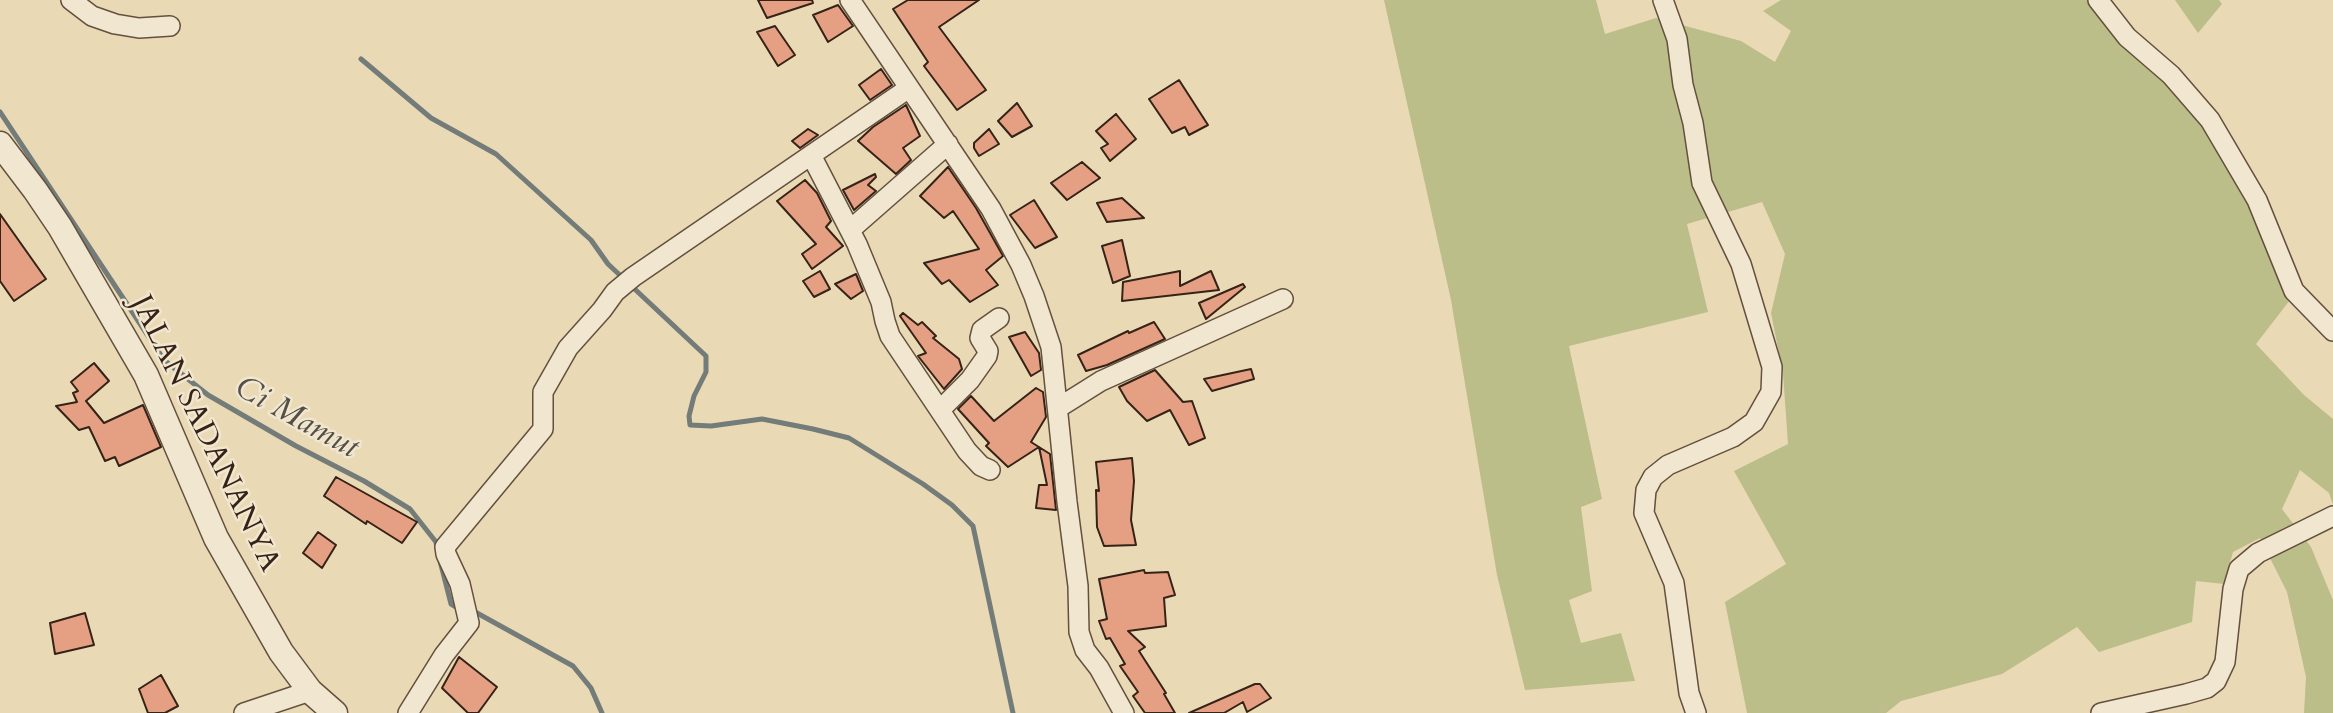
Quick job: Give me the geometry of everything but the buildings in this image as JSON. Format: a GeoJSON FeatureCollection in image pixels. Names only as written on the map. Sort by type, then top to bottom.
{"type":"FeatureCollection","features":[{"type":"Feature","properties":{"kind":"street"},"geometry":{"type":"LineString","coordinates":[[71,0],[92,16],[115,24],[139,28],[170,26]]}},
{"type":"Feature","properties":{"kind":"street"},"geometry":{"type":"LineString","coordinates":[[850,0],[991,209],[1021,265],[1051,346],[1078,586],[1079,632],[1085,650],[1099,668],[1124,713]]}},
{"type":"Feature","properties":{"kind":"street"},"geometry":{"type":"LineString","coordinates":[[1663,0],[1677,39],[1683,85],[1703,183],[1741,264],[1772,368],[1771,392],[1754,422],[1734,437],[1668,465],[1653,477],[1646,490],[1644,513],[1674,583],[1689,693],[1696,713]]}},
{"type":"Feature","properties":{"kind":"street"},"geometry":{"type":"LineString","coordinates":[[2098,0],[2127,37],[2171,75],[2210,120],[2257,200],[2294,291],[2333,331]]}},
{"type":"Feature","properties":{"kind":"street"},"geometry":{"type":"LineString","coordinates":[[408,713],[444,655],[468,626],[468,611],[458,579],[446,554],[447,543],[544,429],[543,392],[560,359],[628,281],[909,88]]}},
{"type":"Feature","properties":{"kind":"street","name":"JALAN SADANANYA"},"geometry":{"type":"LineString","coordinates":[[0,144],[36,190],[60,227],[146,375],[216,538],[281,652],[310,691],[335,713]]}},
{"type":"Feature","properties":{"kind":"street"},"geometry":{"type":"LineString","coordinates":[[850,230],[948,144]]}},
{"type":"Feature","properties":{"kind":"street"},"geometry":{"type":"LineString","coordinates":[[811,155],[850,230],[881,302],[887,329],[974,458],[990,470]]}},
{"type":"Feature","properties":{"kind":"street"},"geometry":{"type":"LineString","coordinates":[[1058,408],[1101,381],[1283,299]]}},
{"type":"Feature","properties":{"kind":"street"},"geometry":{"type":"LineString","coordinates":[[940,410],[970,380],[987,356],[988,351],[980,338],[982,330],[999,318]]}},
{"type":"Feature","properties":{"kind":"street"},"geometry":{"type":"LineString","coordinates":[[2101,713],[2186,694],[2207,688],[2216,681],[2225,662],[2233,589],[2239,569],[2258,553],[2333,516]]}},
{"type":"Feature","properties":{"kind":"street"},"geometry":{"type":"LineString","coordinates":[[244,713],[310,691]]}},
{"type":"Feature","properties":{"kind":"green space"},"geometry":{"type":"Polygon","coordinates":[[[1384,0],[1596,0],[1605,34],[1656,18],[1741,41],[1775,62],[1791,31],[1763,11],[1781,0],[2088,0],[2109,29],[2167,80],[2199,117],[2231,163],[2290,300],[2256,344],[2304,395],[2333,419],[2333,505],[2329,493],[2300,470],[2282,509],[2311,547],[2333,600],[2333,713],[2304,713],[2306,677],[2287,592],[2260,538],[2233,552],[2224,584],[2196,581],[2192,622],[2099,652],[2077,627],[2002,674],[1901,701],[1886,713],[1747,713],[1725,602],[1786,564],[1734,471],[1788,444],[1783,373],[1771,313],[1785,254],[1762,202],[1687,224],[1708,312],[1569,346],[1602,499],[1581,507],[1592,591],[1569,600],[1581,643],[1621,633],[1635,681],[1525,690],[1497,575],[1451,300],[1384,0]]]}},
{"type":"Feature","properties":{"kind":"green space"},"geometry":{"type":"Polygon","coordinates":[[[2175,0],[2219,0],[2222,4],[2198,33],[2175,0]]]}},
{"type":"Feature","properties":{"kind":"waterway"},"geometry":{"type":"LineString","coordinates":[[361,59],[431,118],[496,154],[591,240],[608,264],[706,356],[706,372],[694,396],[689,416],[690,425],[711,426],[762,419],[849,438],[923,484],[952,505],[973,526],[1013,713]]}},
{"type":"Feature","properties":{"kind":"waterway","name":"Ci Mamut"},"geometry":{"type":"LineString","coordinates":[[0,112],[164,360],[208,395],[410,509],[436,542],[437,548]]}},
{"type":"Feature","properties":{"kind":"waterway","name":"Ci Mamut"},"geometry":{"type":"LineString","coordinates":[[440,561],[451,604],[461,610]]}},
{"type":"Feature","properties":{"kind":"waterway","name":"Ci Mamut"},"geometry":{"type":"LineString","coordinates":[[471,612],[573,666],[591,688],[602,713]]}}]}
